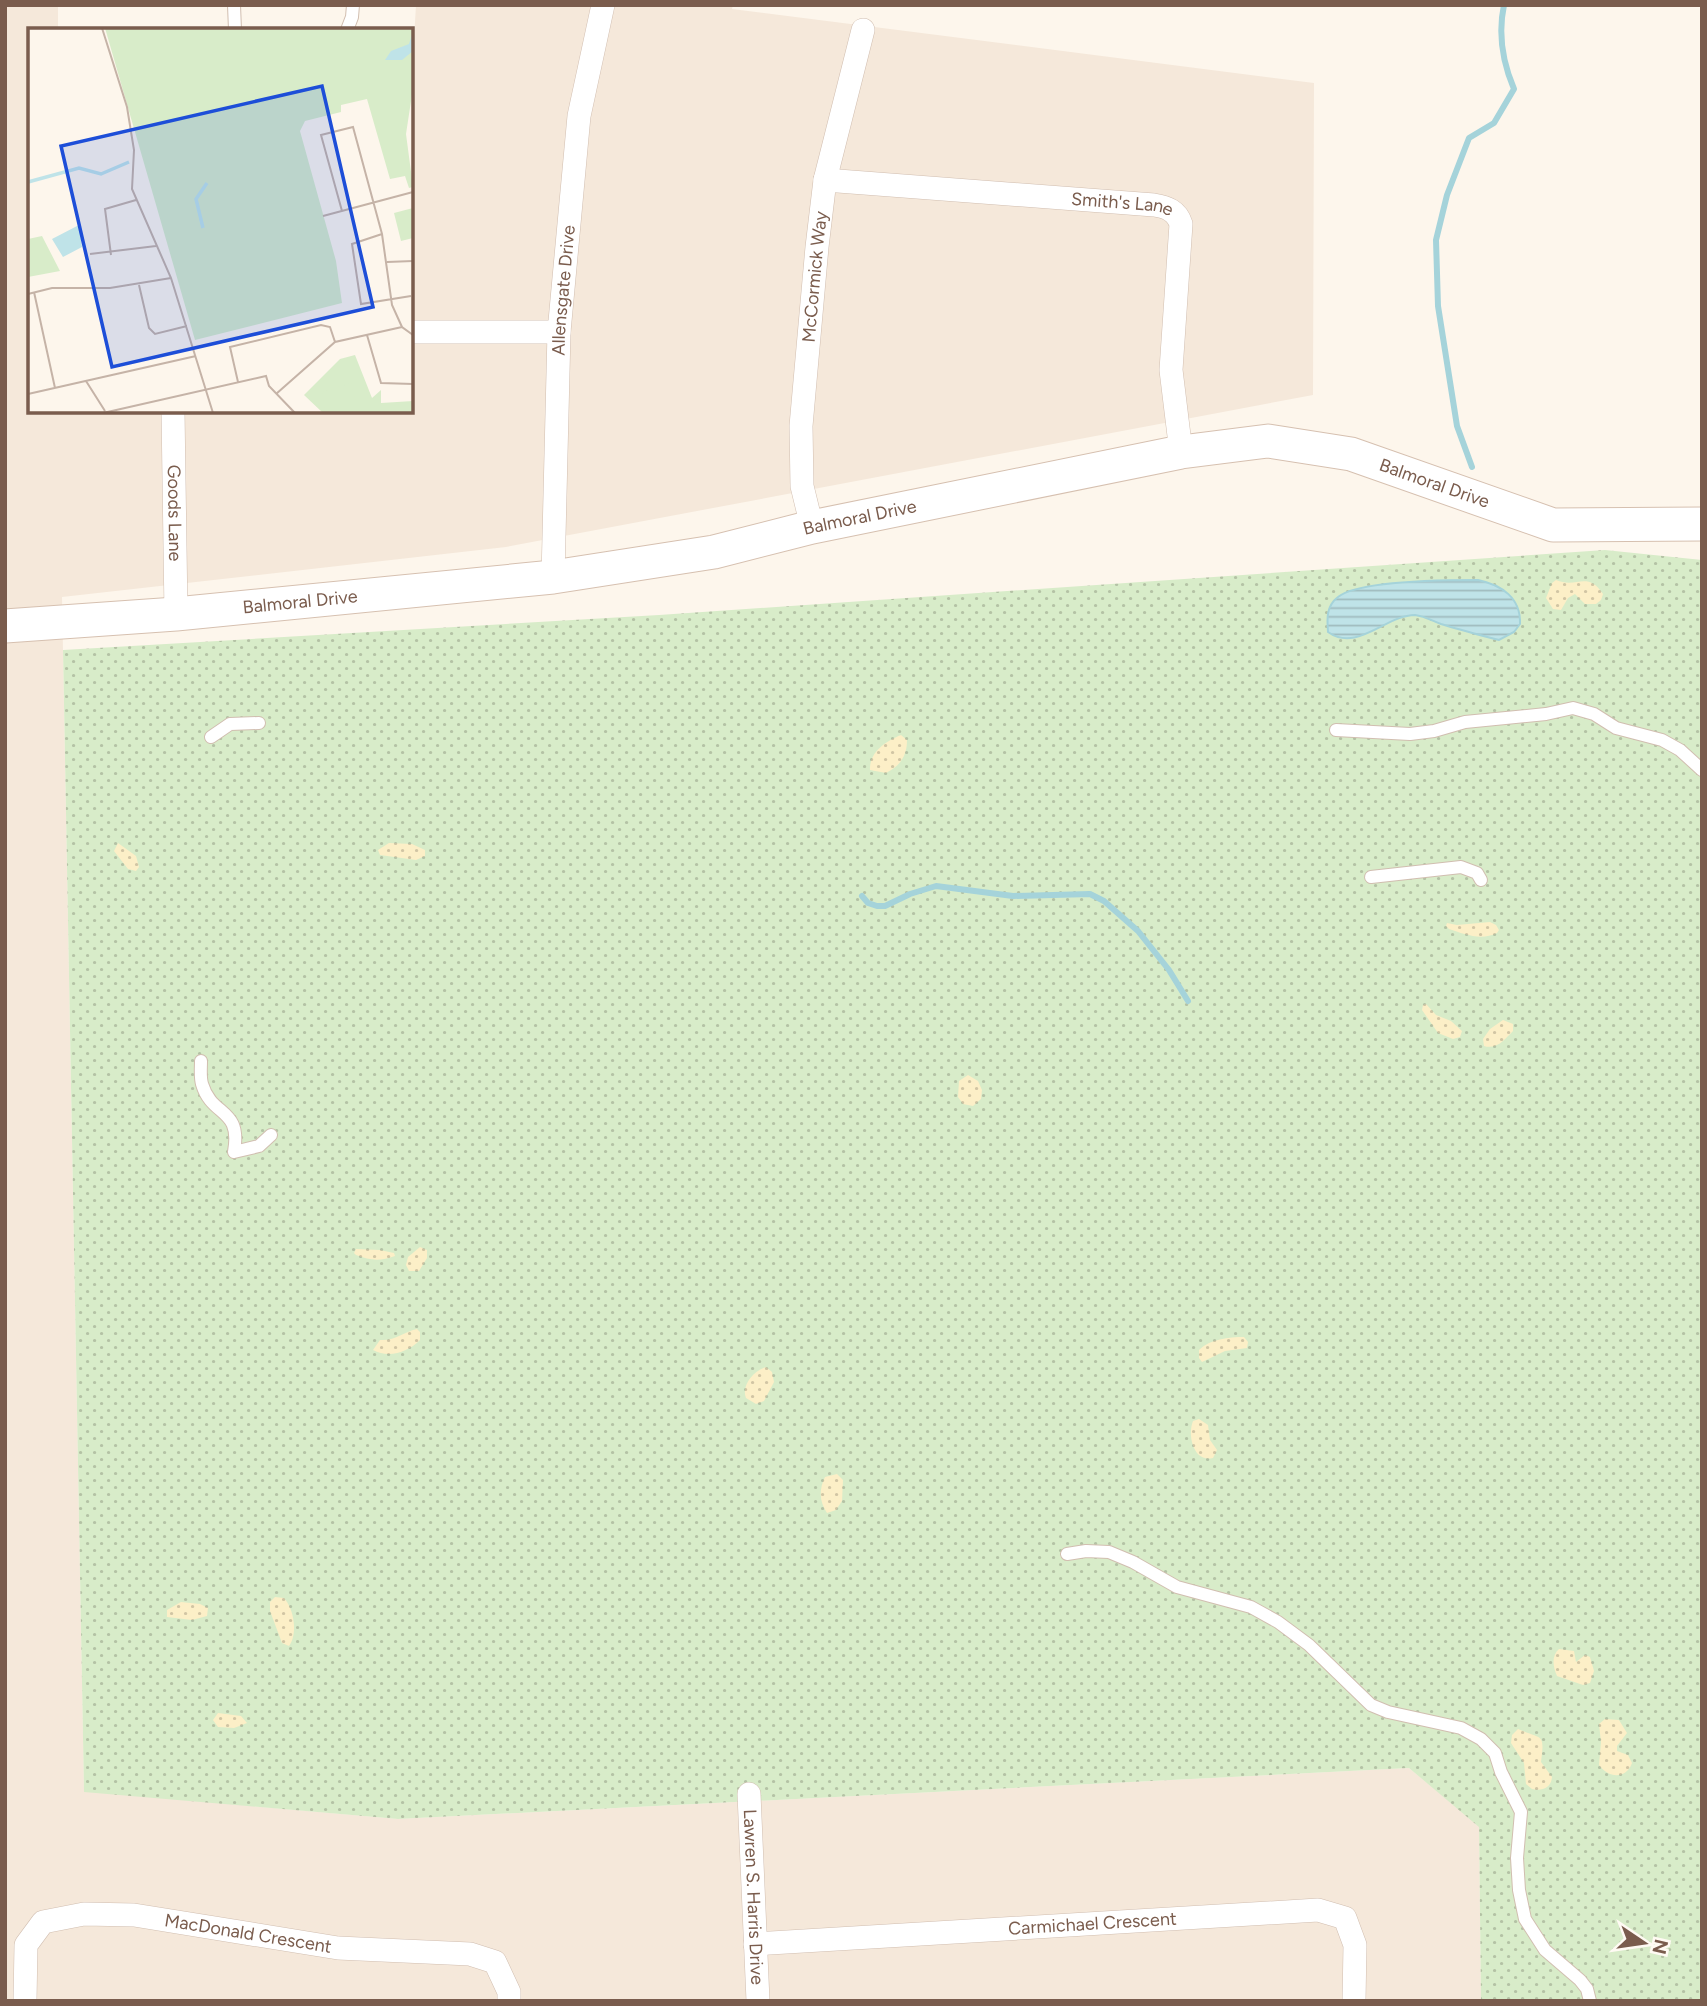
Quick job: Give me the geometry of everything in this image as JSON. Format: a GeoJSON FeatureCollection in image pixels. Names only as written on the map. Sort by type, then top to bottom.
{"type":"FeatureCollection","features":[{"type":"Feature","properties":{"kind":"street","name":"Allensgate Drive"},"geometry":{"type":"LineString","coordinates":[[553,577],[559,332],[579,116],[603,5]]}},
{"type":"Feature","properties":{"kind":"street","name":"McCormick Way"},"geometry":{"type":"LineString","coordinates":[[812,527],[802,486],[800,426],[817,247],[825,180],[863,30]]}},
{"type":"Feature","properties":{"kind":"street","name":"Smith's Lane"},"geometry":{"type":"LineString","coordinates":[[825,180],[1154,205],[1173,212],[1179,217],[1181,224],[1171,370],[1181,453]]}},
{"type":"Feature","properties":{"kind":"street"},"geometry":{"type":"LineString","coordinates":[[413,332],[559,332]]}},
{"type":"Feature","properties":{"kind":"street","name":"Goods Lane"},"geometry":{"type":"LineString","coordinates":[[173,413],[176,614]]}},
{"type":"Feature","properties":{"kind":"street","name":"Balmoral Drive"},"geometry":{"type":"LineString","coordinates":[[5,626],[176,614],[553,577],[714,552],[812,527],[1181,453],[1268,441],[1351,454],[1553,525],[1702,524]]}},
{"type":"Feature","properties":{"kind":"street","name":"Lawren S. Harris Drive"},"geometry":{"type":"LineString","coordinates":[[749,1794],[758,2001]]}},
{"type":"Feature","properties":{"kind":"street","name":"Carmichael Crescent"},"geometry":{"type":"LineString","coordinates":[[755,1944],[1318,1910],[1345,1919],[1355,1945],[1354,2001]]}},
{"type":"Feature","properties":{"kind":"street","name":"MacDonald Crescent"},"geometry":{"type":"LineString","coordinates":[[25,2001],[26,1945],[43,1923],[84,1914],[134,1914],[338,1948],[470,1954],[495,1962],[509,1992],[509,2001]]}},
{"type":"Feature","properties":{"kind":"lane"},"geometry":{"type":"LineString","coordinates":[[234,5],[235,28]]}},
{"type":"Feature","properties":{"kind":"lane"},"geometry":{"type":"LineString","coordinates":[[348,28],[353,5]]}},
{"type":"Feature","properties":{"kind":"lane"},"geometry":{"type":"LineString","coordinates":[[1336,730],[1395,734],[1434,732],[1465,722],[1546,714],[1573,708],[1594,714],[1616,728],[1662,740],[1680,750],[1702,770]]}},
{"type":"Feature","properties":{"kind":"lane"},"geometry":{"type":"LineString","coordinates":[[211,737],[230,724],[259,723]]}},
{"type":"Feature","properties":{"kind":"lane"},"geometry":{"type":"LineString","coordinates":[[1371,877],[1461,867],[1477,873],[1481,880]]}},
{"type":"Feature","properties":{"kind":"lane"},"geometry":{"type":"LineString","coordinates":[[201,1061],[201,1079],[207,1094],[216,1107],[234,1123],[234,1152],[259,1146],[271,1135]]}},
{"type":"Feature","properties":{"kind":"lane"},"geometry":{"type":"LineString","coordinates":[[1067,1554],[1086,1550],[1109,1552],[1177,1587],[1251,1607],[1278,1622],[1309,1645],[1371,1706],[1454,1726],[1481,1739],[1495,1753],[1501,1772],[1521,1812],[1517,1858],[1519,1890],[1525,1919],[1545,1950],[1580,1980],[1587,1989],[1590,2001]]}},
{"type":"Feature","properties":{"kind":"shaded area"},"geometry":{"type":"Polygon","coordinates":[[[5,5],[58,5],[58,28],[28,28],[28,413],[413,413],[413,56],[416,5],[733,5],[732,9],[1314,83],[1313,395],[506,547],[62,597],[84,1791],[398,1819],[1409,1768],[1479,1826],[1481,2001],[5,2001],[5,5]]]}},
{"type":"Feature","properties":{"kind":"green space"},"geometry":{"type":"Polygon","coordinates":[[[1605,550],[1702,560],[1702,2001],[1481,2001],[1479,1827],[1409,1768],[398,1819],[84,1792],[63,650],[659,615],[1605,550]]]}},
{"type":"Feature","properties":{"kind":"sand"},"geometry":{"type":"Polygon","coordinates":[[[1556,580],[1592,583],[1603,594],[1601,600],[1596,604],[1585,604],[1575,594],[1568,598],[1561,610],[1553,609],[1546,598],[1556,580]]]}},
{"type":"Feature","properties":{"kind":"sand"},"geometry":{"type":"Polygon","coordinates":[[[901,735],[907,740],[907,746],[899,764],[886,773],[870,770],[875,753],[884,744],[901,735]]]}},
{"type":"Feature","properties":{"kind":"sand"},"geometry":{"type":"Polygon","coordinates":[[[118,843],[136,856],[139,867],[136,871],[128,869],[114,851],[118,843]]]}},
{"type":"Feature","properties":{"kind":"sand"},"geometry":{"type":"Polygon","coordinates":[[[389,843],[412,844],[425,850],[425,856],[416,860],[380,855],[378,850],[389,843]]]}},
{"type":"Feature","properties":{"kind":"sand"},"geometry":{"type":"Polygon","coordinates":[[[1490,922],[1496,925],[1499,930],[1497,933],[1479,937],[1446,926],[1447,923],[1457,925],[1490,922]]]}},
{"type":"Feature","properties":{"kind":"sand"},"geometry":{"type":"Polygon","coordinates":[[[1426,1004],[1436,1015],[1451,1021],[1462,1031],[1460,1037],[1453,1039],[1438,1033],[1422,1010],[1426,1004]]]}},
{"type":"Feature","properties":{"kind":"sand"},"geometry":{"type":"Polygon","coordinates":[[[1503,1020],[1513,1024],[1513,1031],[1497,1045],[1484,1046],[1483,1039],[1490,1029],[1503,1020]]]}},
{"type":"Feature","properties":{"kind":"sand"},"geometry":{"type":"Polygon","coordinates":[[[968,1075],[978,1081],[982,1090],[981,1099],[973,1106],[963,1104],[958,1097],[959,1081],[968,1075]]]}},
{"type":"Feature","properties":{"kind":"sand"},"geometry":{"type":"Polygon","coordinates":[[[420,1247],[427,1250],[427,1258],[419,1271],[409,1271],[406,1265],[408,1257],[420,1247]]]}},
{"type":"Feature","properties":{"kind":"sand"},"geometry":{"type":"Polygon","coordinates":[[[356,1249],[380,1250],[394,1253],[395,1256],[371,1259],[356,1255],[356,1249]]]}},
{"type":"Feature","properties":{"kind":"sand"},"geometry":{"type":"Polygon","coordinates":[[[417,1329],[420,1332],[420,1340],[404,1351],[385,1354],[373,1350],[380,1340],[391,1339],[417,1329]]]}},
{"type":"Feature","properties":{"kind":"sand"},"geometry":{"type":"Polygon","coordinates":[[[1244,1337],[1248,1342],[1247,1348],[1225,1351],[1202,1362],[1199,1358],[1199,1350],[1209,1343],[1244,1337]]]}},
{"type":"Feature","properties":{"kind":"sand"},"geometry":{"type":"Polygon","coordinates":[[[766,1367],[772,1372],[774,1382],[764,1401],[756,1404],[746,1398],[745,1389],[753,1375],[766,1367]]]}},
{"type":"Feature","properties":{"kind":"sand"},"geometry":{"type":"Polygon","coordinates":[[[1199,1419],[1208,1425],[1210,1440],[1217,1450],[1213,1458],[1201,1456],[1194,1447],[1191,1427],[1193,1421],[1199,1419]]]}},
{"type":"Feature","properties":{"kind":"sand"},"geometry":{"type":"Polygon","coordinates":[[[837,1474],[843,1480],[842,1501],[836,1510],[827,1513],[821,1500],[822,1486],[825,1477],[837,1474]]]}},
{"type":"Feature","properties":{"kind":"sand"},"geometry":{"type":"Polygon","coordinates":[[[275,1597],[284,1598],[292,1615],[294,1628],[289,1646],[282,1643],[270,1611],[270,1602],[275,1597]]]}},
{"type":"Feature","properties":{"kind":"sand"},"geometry":{"type":"Polygon","coordinates":[[[181,1602],[200,1604],[208,1608],[207,1616],[192,1620],[167,1617],[167,1610],[181,1602]]]}},
{"type":"Feature","properties":{"kind":"sand"},"geometry":{"type":"Polygon","coordinates":[[[1559,1649],[1574,1651],[1576,1662],[1585,1655],[1590,1657],[1594,1671],[1590,1683],[1583,1685],[1557,1676],[1554,1662],[1559,1649]]]}},
{"type":"Feature","properties":{"kind":"sand"},"geometry":{"type":"Polygon","coordinates":[[[218,1713],[241,1716],[247,1723],[234,1728],[218,1727],[213,1720],[218,1713]]]}},
{"type":"Feature","properties":{"kind":"sand"},"geometry":{"type":"Polygon","coordinates":[[[1605,1719],[1619,1720],[1627,1733],[1617,1746],[1617,1751],[1628,1755],[1632,1763],[1621,1775],[1607,1773],[1599,1765],[1599,1724],[1605,1719]]]}},
{"type":"Feature","properties":{"kind":"sand"},"geometry":{"type":"Polygon","coordinates":[[[1518,1729],[1537,1736],[1542,1741],[1541,1762],[1552,1777],[1545,1788],[1532,1789],[1526,1784],[1524,1763],[1511,1743],[1512,1735],[1518,1729]]]}},
{"type":"Feature","properties":{"kind":"water"},"geometry":{"type":"Polygon","coordinates":[[[1478,580],[1502,589],[1517,607],[1520,624],[1514,632],[1499,640],[1415,615],[1393,621],[1361,636],[1339,637],[1328,632],[1331,604],[1349,591],[1405,582],[1478,580]]]}},
{"type":"Feature","properties":{"kind":"waterway"},"geometry":{"type":"LineString","coordinates":[[1472,467],[1457,426],[1438,306],[1436,240],[1447,195],[1469,138],[1494,123],[1514,89],[1503,48],[1501,26],[1504,5]]}},
{"type":"Feature","properties":{"kind":"waterway"},"geometry":{"type":"LineString","coordinates":[[862,896],[868,903],[885,906],[936,886],[1013,896],[1090,894],[1104,901],[1138,931],[1169,970],[1188,1001]]}}]}
